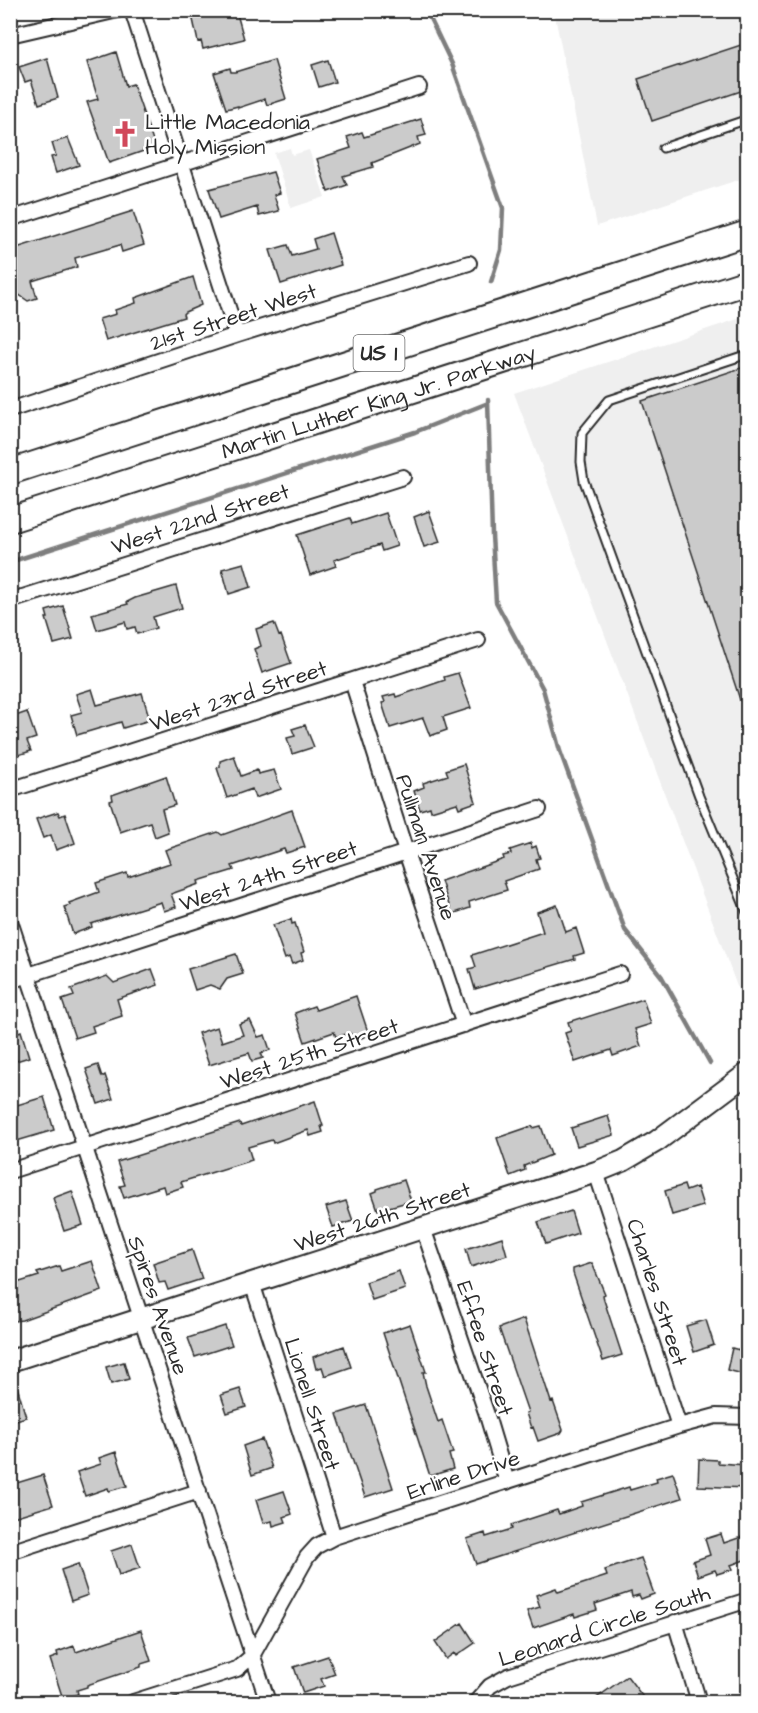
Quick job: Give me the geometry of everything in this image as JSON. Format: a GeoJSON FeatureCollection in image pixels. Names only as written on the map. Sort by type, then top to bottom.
{"type":"FeatureCollection","features":[{"type":"Feature","properties":{"kind":"highway","name":"Martin Luther King Jr. Parkway"},"geometry":{"type":"LineString","coordinates":[[10,472],[747,233]]}},
{"type":"Feature","properties":{"kind":"highway","name":"Martin Luther King Jr. Parkway"},"geometry":{"type":"LineString","coordinates":[[10,520],[747,282]]}},
{"type":"Feature","properties":{"kind":"main road","name":"West 26th Street"},"geometry":{"type":"LineString","coordinates":[[10,1361],[597,1172],[657,1142],[747,1073]]}},
{"type":"Feature","properties":{"kind":"street"},"geometry":{"type":"LineString","coordinates":[[10,35],[118,10]]}},
{"type":"Feature","properties":{"kind":"street"},"geometry":{"type":"LineString","coordinates":[[132,10],[237,335]]}},
{"type":"Feature","properties":{"kind":"street"},"geometry":{"type":"LineString","coordinates":[[10,219],[419,87]]}},
{"type":"Feature","properties":{"kind":"street","name":"21st Street West"},"geometry":{"type":"LineString","coordinates":[[10,410],[237,335],[469,263]]}},
{"type":"Feature","properties":{"kind":"street","name":"West 22nd Street"},"geometry":{"type":"LineString","coordinates":[[10,601],[403,477]]}},
{"type":"Feature","properties":{"kind":"street","name":"West 23rd Street"},"geometry":{"type":"LineString","coordinates":[[10,790],[478,640]]}},
{"type":"Feature","properties":{"kind":"street","name":"Pullman Avenue"},"geometry":{"type":"LineString","coordinates":[[352,681],[464,1024]]}},
{"type":"Feature","properties":{"kind":"street","name":"West 24th Street"},"geometry":{"type":"LineString","coordinates":[[10,981],[539,809]]}},
{"type":"Feature","properties":{"kind":"street","name":"Spires Avenue"},"geometry":{"type":"LineString","coordinates":[[10,921],[268,1702]]}},
{"type":"Feature","properties":{"kind":"street","name":"West 25th Street"},"geometry":{"type":"LineString","coordinates":[[10,1172],[620,974]]}},
{"type":"Feature","properties":{"kind":"street","name":"Charles Street"},"geometry":{"type":"LineString","coordinates":[[597,1172],[679,1426]]}},
{"type":"Feature","properties":{"kind":"street","name":"Effee Street"},"geometry":{"type":"LineString","coordinates":[[423,1228],[486,1412],[507,1482]]}},
{"type":"Feature","properties":{"kind":"street","name":"Lionell Street"},"geometry":{"type":"LineString","coordinates":[[252,1283],[334,1537]]}},
{"type":"Feature","properties":{"kind":"street","name":"Erline Drive"},"geometry":{"type":"LineString","coordinates":[[252,1656],[307,1557],[317,1546],[334,1537],[679,1426],[716,1416],[747,1417]]}},
{"type":"Feature","properties":{"kind":"street"},"geometry":{"type":"LineString","coordinates":[[10,1552],[199,1491]]}},
{"type":"Feature","properties":{"kind":"street","name":"Leonard Circle South"},"geometry":{"type":"LineString","coordinates":[[477,1701],[490,1686],[508,1676],[747,1600]]}},
{"type":"Feature","properties":{"kind":"street"},"geometry":{"type":"LineString","coordinates":[[675,1622],[699,1702]]}},
{"type":"Feature","properties":{"kind":"street"},"geometry":{"type":"LineString","coordinates":[[134,1702],[237,1669],[252,1656]]}},
{"type":"Feature","properties":{"kind":"lane"},"geometry":{"type":"LineString","coordinates":[[663,147],[747,119]]}},
{"type":"Feature","properties":{"kind":"lane"},"geometry":{"type":"LineString","coordinates":[[747,354],[609,400],[582,433],[581,462],[584,481],[695,784],[747,915]]}},
{"type":"Feature","properties":{"kind":"shaded area"},"geometry":{"type":"Polygon","coordinates":[[[554,11],[747,11],[747,177],[597,226],[554,11]]]}},
{"type":"Feature","properties":{"kind":"shaded area"},"geometry":{"type":"Polygon","coordinates":[[[290,148],[292,155],[309,150],[325,197],[291,208],[274,153],[290,148]]]}},
{"type":"Feature","properties":{"kind":"shaded area"},"geometry":{"type":"Polygon","coordinates":[[[747,316],[747,1013],[514,393],[747,316]]]}},
{"type":"Feature","properties":{"kind":"building"},"geometry":{"type":"Polygon","coordinates":[[[208,10],[236,10],[244,39],[203,49],[201,41],[198,42],[192,15],[208,10]]]}},
{"type":"Feature","properties":{"kind":"building"},"geometry":{"type":"Polygon","coordinates":[[[747,43],[747,89],[652,121],[638,79],[747,43]]]}},
{"type":"Feature","properties":{"kind":"building","name":"Little Macedonia Holy Mission"},"geometry":{"type":"Polygon","coordinates":[[[116,52],[126,86],[133,84],[155,147],[109,163],[87,102],[98,99],[87,62],[116,52]]]}},
{"type":"Feature","properties":{"kind":"building"},"geometry":{"type":"Polygon","coordinates":[[[47,58],[58,98],[39,104],[31,80],[25,82],[19,67],[47,58]]]}},
{"type":"Feature","properties":{"kind":"building"},"geometry":{"type":"Polygon","coordinates":[[[274,60],[286,99],[267,105],[265,99],[238,108],[238,106],[226,109],[214,73],[230,68],[231,72],[235,72],[274,60]]]}},
{"type":"Feature","properties":{"kind":"building"},"geometry":{"type":"Polygon","coordinates":[[[328,60],[335,82],[319,87],[312,65],[328,60]]]}},
{"type":"Feature","properties":{"kind":"building"},"geometry":{"type":"Polygon","coordinates":[[[421,119],[426,135],[418,137],[420,144],[372,163],[373,167],[343,176],[347,185],[328,192],[317,159],[351,148],[347,137],[362,132],[364,137],[421,119]]]}},
{"type":"Feature","properties":{"kind":"building"},"geometry":{"type":"Polygon","coordinates":[[[68,138],[79,165],[56,173],[51,157],[56,156],[52,143],[68,138]]]}},
{"type":"Feature","properties":{"kind":"building"},"geometry":{"type":"Polygon","coordinates":[[[273,172],[280,193],[274,195],[279,211],[259,216],[257,207],[219,219],[209,189],[273,172]]]}},
{"type":"Feature","properties":{"kind":"building"},"geometry":{"type":"Polygon","coordinates":[[[133,211],[144,245],[122,252],[120,245],[75,258],[77,267],[32,281],[37,298],[28,301],[15,292],[10,279],[10,250],[133,211]]]}},
{"type":"Feature","properties":{"kind":"building"},"geometry":{"type":"Polygon","coordinates":[[[331,233],[341,265],[281,284],[270,250],[288,245],[292,256],[316,249],[313,239],[331,233]]]}},
{"type":"Feature","properties":{"kind":"building"},"geometry":{"type":"Polygon","coordinates":[[[193,277],[201,305],[185,312],[184,317],[106,341],[99,319],[116,314],[115,310],[136,303],[135,298],[193,277]]]}},
{"type":"Feature","properties":{"kind":"building"},"geometry":{"type":"Polygon","coordinates":[[[747,366],[747,715],[745,715],[642,401],[747,366]]]}},
{"type":"Feature","properties":{"kind":"building"},"geometry":{"type":"Polygon","coordinates":[[[429,511],[440,542],[424,547],[414,517],[429,511]]]}},
{"type":"Feature","properties":{"kind":"building"},"geometry":{"type":"Polygon","coordinates":[[[386,513],[397,546],[382,551],[380,545],[334,560],[336,566],[310,575],[297,535],[350,518],[352,524],[386,513]]]}},
{"type":"Feature","properties":{"kind":"building"},"geometry":{"type":"Polygon","coordinates":[[[244,563],[251,587],[229,594],[222,569],[244,563]]]}},
{"type":"Feature","properties":{"kind":"building"},"geometry":{"type":"Polygon","coordinates":[[[176,586],[182,608],[153,617],[156,628],[137,634],[135,627],[127,629],[125,622],[97,630],[92,614],[128,604],[127,602],[135,598],[176,586]]]}},
{"type":"Feature","properties":{"kind":"building"},"geometry":{"type":"Polygon","coordinates":[[[63,606],[73,639],[54,644],[46,611],[63,606]]]}},
{"type":"Feature","properties":{"kind":"building"},"geometry":{"type":"Polygon","coordinates":[[[274,623],[291,663],[262,673],[254,649],[261,646],[256,629],[274,623]]]}},
{"type":"Feature","properties":{"kind":"building"},"geometry":{"type":"Polygon","coordinates":[[[458,673],[471,708],[443,717],[447,730],[430,736],[423,718],[390,728],[382,703],[385,702],[383,697],[395,694],[396,697],[445,680],[444,677],[458,673]]]}},
{"type":"Feature","properties":{"kind":"building"},"geometry":{"type":"Polygon","coordinates":[[[92,689],[97,705],[142,693],[150,720],[123,728],[121,722],[77,735],[71,715],[82,712],[76,694],[92,689]]]}},
{"type":"Feature","properties":{"kind":"building"},"geometry":{"type":"Polygon","coordinates":[[[27,712],[36,738],[27,741],[31,751],[18,755],[10,731],[10,718],[27,712]]]}},
{"type":"Feature","properties":{"kind":"building"},"geometry":{"type":"Polygon","coordinates":[[[305,725],[314,747],[292,754],[287,738],[295,736],[292,729],[305,725]]]}},
{"type":"Feature","properties":{"kind":"building"},"geometry":{"type":"Polygon","coordinates":[[[234,756],[241,776],[257,770],[258,774],[274,770],[281,789],[255,798],[252,789],[227,798],[217,768],[220,767],[220,761],[234,756]]]}},
{"type":"Feature","properties":{"kind":"building"},"geometry":{"type":"Polygon","coordinates":[[[464,764],[476,802],[459,808],[457,803],[431,811],[430,807],[420,810],[414,791],[424,787],[423,783],[448,775],[446,770],[464,764]]]}},
{"type":"Feature","properties":{"kind":"building"},"geometry":{"type":"Polygon","coordinates":[[[166,776],[175,805],[162,809],[168,832],[155,837],[150,822],[120,832],[110,801],[113,800],[112,795],[166,776]]]}},
{"type":"Feature","properties":{"kind":"building"},"geometry":{"type":"Polygon","coordinates":[[[292,810],[305,847],[286,853],[284,849],[232,866],[234,870],[198,881],[199,884],[171,894],[176,907],[164,911],[161,902],[91,924],[92,927],[73,934],[64,907],[99,892],[96,883],[127,873],[128,877],[170,863],[165,850],[218,832],[222,835],[292,810]]]}},
{"type":"Feature","properties":{"kind":"building"},"geometry":{"type":"Polygon","coordinates":[[[58,812],[60,816],[65,814],[75,843],[56,850],[51,835],[43,838],[36,819],[58,812]]]}},
{"type":"Feature","properties":{"kind":"building"},"geometry":{"type":"Polygon","coordinates":[[[531,843],[532,848],[536,846],[540,858],[536,859],[539,869],[504,881],[507,890],[469,902],[470,908],[452,914],[441,881],[504,859],[503,856],[511,854],[510,850],[531,843]]]}},
{"type":"Feature","properties":{"kind":"building"},"geometry":{"type":"Polygon","coordinates":[[[557,905],[566,932],[576,928],[584,953],[574,956],[575,959],[475,989],[469,969],[476,967],[472,955],[543,932],[537,912],[557,905]]]}},
{"type":"Feature","properties":{"kind":"building"},"geometry":{"type":"Polygon","coordinates":[[[291,919],[292,924],[295,923],[304,952],[301,953],[303,960],[292,964],[289,957],[285,959],[273,925],[291,919]]]}},
{"type":"Feature","properties":{"kind":"building"},"geometry":{"type":"Polygon","coordinates":[[[236,954],[243,974],[227,979],[220,989],[210,985],[195,990],[188,969],[236,954]]]}},
{"type":"Feature","properties":{"kind":"building"},"geometry":{"type":"Polygon","coordinates":[[[152,969],[158,985],[117,999],[122,1016],[92,1026],[94,1032],[75,1038],[62,1000],[74,996],[71,989],[107,976],[114,983],[152,969]]]}},
{"type":"Feature","properties":{"kind":"building"},"geometry":{"type":"Polygon","coordinates":[[[356,996],[369,1035],[356,1040],[350,1033],[336,1037],[334,1032],[305,1042],[295,1013],[314,1006],[316,1010],[356,996]]]}},
{"type":"Feature","properties":{"kind":"building"},"geometry":{"type":"Polygon","coordinates":[[[643,999],[651,1024],[635,1029],[641,1046],[613,1056],[611,1050],[575,1062],[565,1033],[571,1031],[568,1022],[643,999]]]}},
{"type":"Feature","properties":{"kind":"building"},"geometry":{"type":"Polygon","coordinates":[[[250,1020],[258,1037],[265,1035],[270,1050],[261,1053],[263,1058],[252,1061],[249,1053],[209,1065],[198,1033],[217,1027],[222,1042],[243,1035],[239,1024],[250,1020]]]}},
{"type":"Feature","properties":{"kind":"building"},"geometry":{"type":"Polygon","coordinates":[[[21,1031],[29,1057],[10,1063],[10,1035],[21,1031]]]}},
{"type":"Feature","properties":{"kind":"building"},"geometry":{"type":"Polygon","coordinates":[[[98,1065],[102,1077],[105,1075],[113,1099],[98,1104],[86,1069],[98,1065]]]}},
{"type":"Feature","properties":{"kind":"building"},"geometry":{"type":"Polygon","coordinates":[[[44,1097],[54,1130],[10,1143],[10,1107],[44,1097]]]}},
{"type":"Feature","properties":{"kind":"building"},"geometry":{"type":"Polygon","coordinates":[[[315,1101],[323,1132],[310,1136],[308,1130],[273,1143],[272,1140],[248,1147],[252,1160],[181,1182],[183,1187],[165,1193],[163,1186],[124,1198],[120,1186],[125,1185],[117,1162],[240,1123],[241,1126],[315,1101]]]}},
{"type":"Feature","properties":{"kind":"building"},"geometry":{"type":"Polygon","coordinates":[[[608,1116],[614,1135],[577,1146],[571,1128],[608,1116]]]}},
{"type":"Feature","properties":{"kind":"building"},"geometry":{"type":"Polygon","coordinates":[[[532,1126],[533,1128],[541,1126],[551,1155],[524,1166],[525,1170],[510,1176],[497,1138],[532,1126]]]}},
{"type":"Feature","properties":{"kind":"building"},"geometry":{"type":"Polygon","coordinates":[[[404,1180],[411,1201],[378,1210],[372,1193],[377,1189],[404,1180]]]}},
{"type":"Feature","properties":{"kind":"building"},"geometry":{"type":"Polygon","coordinates":[[[684,1185],[686,1191],[697,1187],[703,1206],[672,1215],[665,1191],[684,1185]]]}},
{"type":"Feature","properties":{"kind":"building"},"geometry":{"type":"Polygon","coordinates":[[[72,1191],[83,1225],[64,1231],[53,1198],[72,1191]]]}},
{"type":"Feature","properties":{"kind":"building"},"geometry":{"type":"Polygon","coordinates":[[[346,1201],[353,1221],[333,1227],[326,1207],[346,1201]]]}},
{"type":"Feature","properties":{"kind":"building"},"geometry":{"type":"Polygon","coordinates":[[[571,1211],[578,1233],[546,1244],[538,1222],[571,1211]]]}},
{"type":"Feature","properties":{"kind":"building"},"geometry":{"type":"Polygon","coordinates":[[[502,1237],[507,1255],[471,1267],[466,1249],[502,1237]]]}},
{"type":"Feature","properties":{"kind":"building"},"geometry":{"type":"Polygon","coordinates":[[[192,1250],[202,1279],[168,1290],[165,1282],[159,1283],[153,1263],[192,1250]]]}},
{"type":"Feature","properties":{"kind":"building"},"geometry":{"type":"Polygon","coordinates":[[[92,1261],[102,1291],[14,1321],[10,1310],[10,1285],[39,1276],[37,1273],[59,1266],[61,1271],[92,1261]]]}},
{"type":"Feature","properties":{"kind":"building"},"geometry":{"type":"Polygon","coordinates":[[[592,1263],[605,1294],[603,1295],[604,1300],[622,1355],[603,1361],[573,1273],[573,1269],[592,1263]]]}},
{"type":"Feature","properties":{"kind":"building"},"geometry":{"type":"Polygon","coordinates":[[[399,1271],[405,1289],[372,1300],[366,1282],[399,1271]]]}},
{"type":"Feature","properties":{"kind":"building"},"geometry":{"type":"Polygon","coordinates":[[[524,1319],[551,1402],[553,1401],[563,1430],[561,1433],[538,1441],[533,1427],[531,1428],[526,1413],[528,1412],[499,1328],[524,1319]]]}},
{"type":"Feature","properties":{"kind":"building"},"geometry":{"type":"Polygon","coordinates":[[[706,1320],[714,1345],[694,1352],[686,1326],[706,1320]]]}},
{"type":"Feature","properties":{"kind":"building"},"geometry":{"type":"Polygon","coordinates":[[[410,1324],[426,1372],[423,1372],[426,1386],[438,1422],[442,1420],[453,1453],[449,1454],[453,1469],[430,1476],[383,1333],[410,1324]]]}},
{"type":"Feature","properties":{"kind":"building"},"geometry":{"type":"Polygon","coordinates":[[[225,1326],[232,1345],[195,1357],[188,1338],[225,1326]]]}},
{"type":"Feature","properties":{"kind":"building"},"geometry":{"type":"Polygon","coordinates":[[[344,1346],[351,1367],[325,1376],[322,1367],[316,1369],[313,1357],[344,1346]]]}},
{"type":"Feature","properties":{"kind":"building"},"geometry":{"type":"Polygon","coordinates":[[[732,1348],[747,1352],[747,1375],[727,1370],[732,1348]]]}},
{"type":"Feature","properties":{"kind":"building"},"geometry":{"type":"Polygon","coordinates":[[[124,1362],[129,1379],[111,1384],[106,1367],[124,1362]]]}},
{"type":"Feature","properties":{"kind":"building"},"geometry":{"type":"Polygon","coordinates":[[[14,1376],[26,1417],[10,1422],[10,1377],[14,1376]]]}},
{"type":"Feature","properties":{"kind":"building"},"geometry":{"type":"Polygon","coordinates":[[[240,1389],[246,1407],[227,1413],[221,1395],[240,1389]]]}},
{"type":"Feature","properties":{"kind":"building"},"geometry":{"type":"Polygon","coordinates":[[[366,1405],[393,1488],[365,1497],[337,1414],[366,1405]]]}},
{"type":"Feature","properties":{"kind":"building"},"geometry":{"type":"Polygon","coordinates":[[[262,1439],[272,1468],[252,1475],[243,1446],[262,1439]]]}},
{"type":"Feature","properties":{"kind":"building"},"geometry":{"type":"Polygon","coordinates":[[[116,1452],[127,1486],[109,1491],[108,1488],[85,1496],[77,1472],[101,1464],[99,1458],[116,1452]]]}},
{"type":"Feature","properties":{"kind":"building"},"geometry":{"type":"Polygon","coordinates":[[[699,1459],[747,1465],[747,1488],[698,1486],[699,1459]]]}},
{"type":"Feature","properties":{"kind":"building"},"geometry":{"type":"Polygon","coordinates":[[[673,1473],[682,1498],[476,1564],[467,1539],[485,1533],[486,1537],[512,1529],[511,1525],[557,1510],[559,1514],[582,1506],[581,1502],[629,1487],[630,1490],[657,1482],[656,1478],[673,1473]]]}},
{"type":"Feature","properties":{"kind":"building"},"geometry":{"type":"Polygon","coordinates":[[[43,1475],[53,1505],[10,1518],[10,1485],[43,1475]]]}},
{"type":"Feature","properties":{"kind":"building"},"geometry":{"type":"Polygon","coordinates":[[[284,1491],[292,1514],[284,1517],[286,1522],[273,1526],[272,1521],[263,1523],[256,1500],[284,1491]]]}},
{"type":"Feature","properties":{"kind":"building"},"geometry":{"type":"Polygon","coordinates":[[[721,1534],[724,1543],[747,1535],[747,1559],[731,1565],[733,1569],[717,1574],[715,1570],[698,1576],[693,1561],[710,1555],[705,1539],[721,1534]]]}},
{"type":"Feature","properties":{"kind":"building"},"geometry":{"type":"Polygon","coordinates":[[[132,1544],[140,1568],[119,1575],[111,1551],[132,1544]]]}},
{"type":"Feature","properties":{"kind":"building"},"geometry":{"type":"Polygon","coordinates":[[[641,1558],[654,1594],[641,1599],[639,1595],[632,1597],[631,1592],[595,1604],[597,1610],[575,1617],[574,1614],[533,1628],[527,1611],[540,1607],[536,1595],[556,1588],[558,1592],[607,1576],[605,1570],[641,1558]]]}},
{"type":"Feature","properties":{"kind":"building"},"geometry":{"type":"Polygon","coordinates":[[[78,1564],[88,1595],[71,1601],[61,1570],[78,1564]]]}},
{"type":"Feature","properties":{"kind":"building"},"geometry":{"type":"Polygon","coordinates":[[[462,1623],[475,1643],[456,1656],[454,1653],[446,1659],[435,1642],[462,1623]]]}},
{"type":"Feature","properties":{"kind":"building"},"geometry":{"type":"Polygon","coordinates":[[[141,1630],[151,1661],[141,1664],[141,1667],[87,1685],[77,1690],[78,1694],[63,1699],[50,1659],[58,1656],[57,1652],[74,1646],[76,1652],[141,1630]]]}},
{"type":"Feature","properties":{"kind":"building"},"geometry":{"type":"Polygon","coordinates":[[[328,1656],[335,1674],[321,1679],[324,1686],[303,1693],[294,1667],[328,1656]]]}},
{"type":"Feature","properties":{"kind":"building"},"geometry":{"type":"Polygon","coordinates":[[[627,1676],[643,1697],[636,1702],[591,1702],[627,1676]]]}},
{"type":"Feature","properties":{"kind":"waterway"},"geometry":{"type":"LineString","coordinates":[[426,10],[452,64],[503,208],[501,250],[491,282]]}},
{"type":"Feature","properties":{"kind":"waterway"},"geometry":{"type":"LineString","coordinates":[[488,400],[496,602],[543,689],[560,751],[625,930],[662,977],[710,1063]]}},
{"type":"Feature","properties":{"kind":"waterway"},"geometry":{"type":"LineString","coordinates":[[10,562],[415,432],[488,403]]}},
{"type":"Feature","properties":{"kind":"place","name":"Little Macedonia Holy Mission"},"geometry":{"type":"Point","coordinates":[125,134]}}]}
